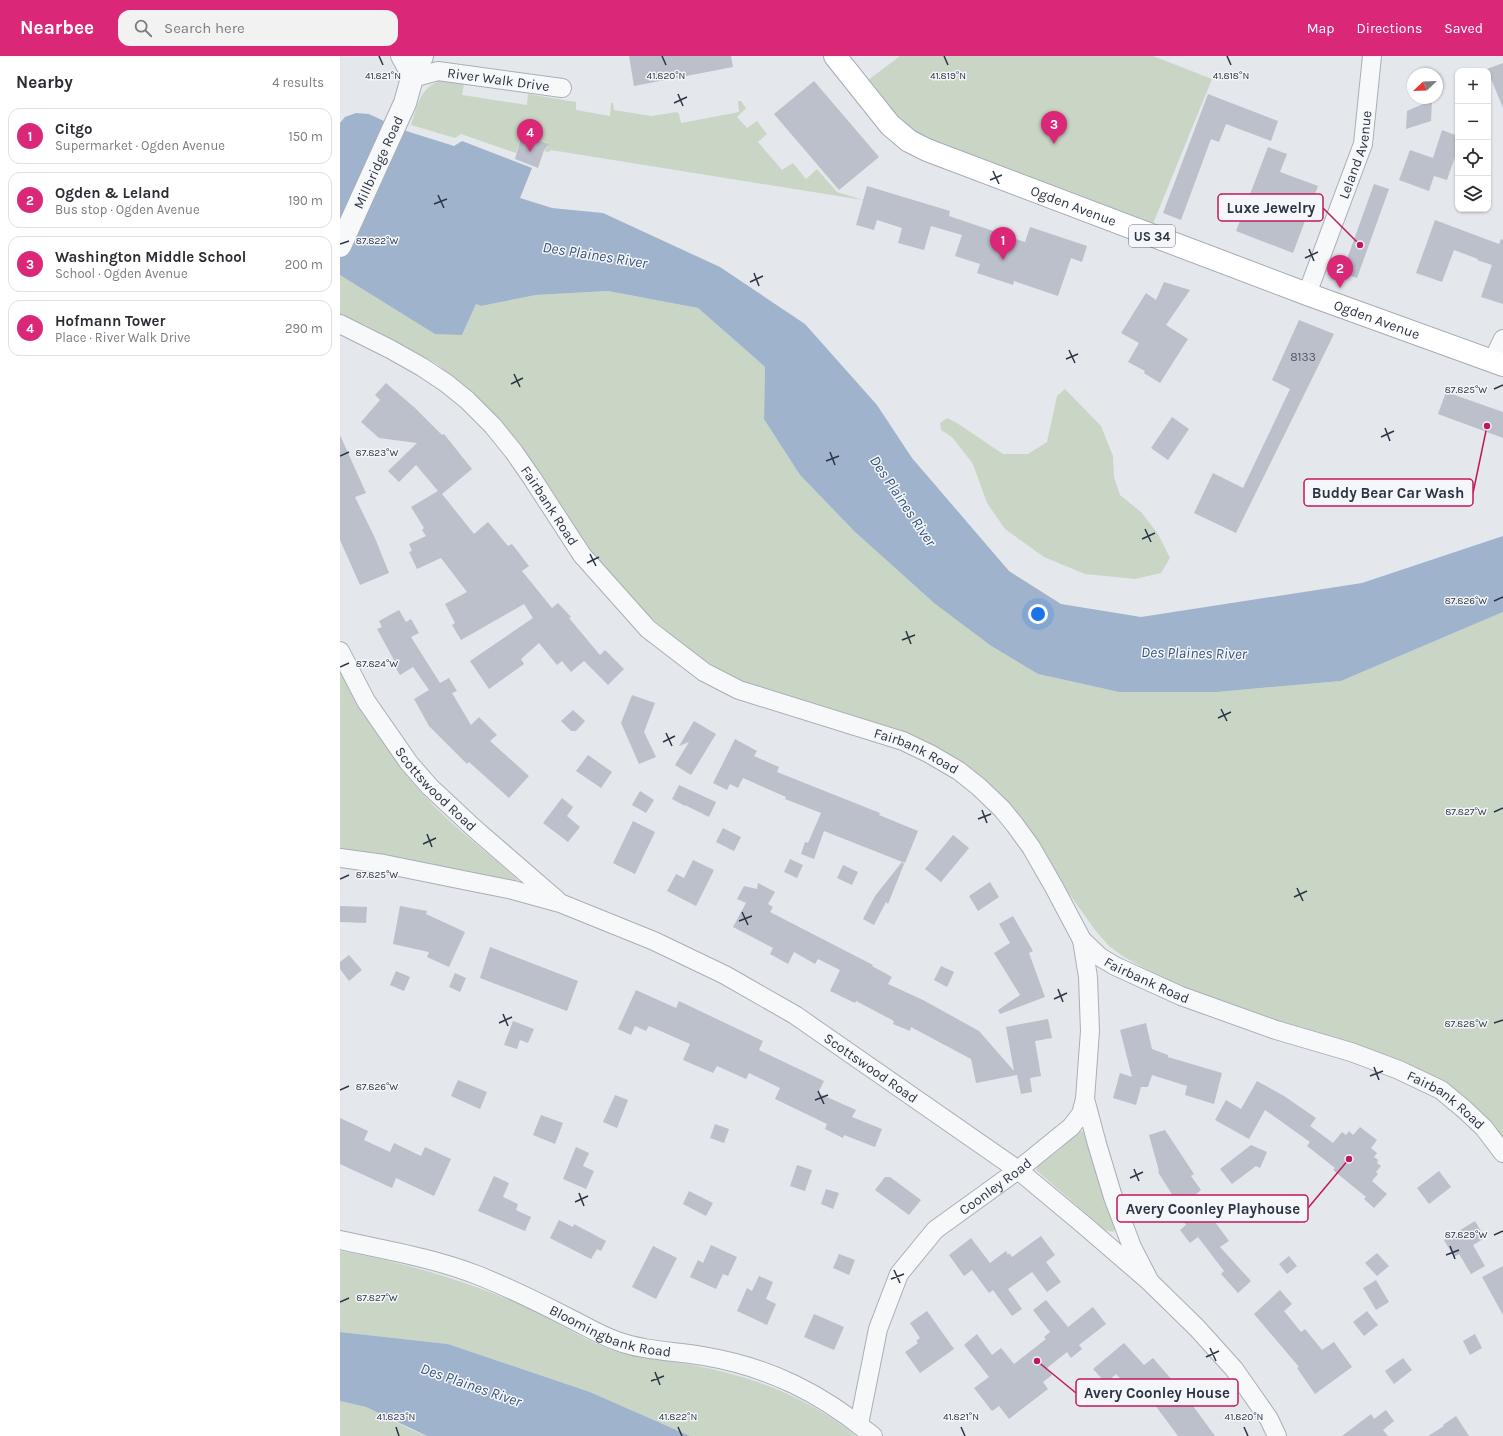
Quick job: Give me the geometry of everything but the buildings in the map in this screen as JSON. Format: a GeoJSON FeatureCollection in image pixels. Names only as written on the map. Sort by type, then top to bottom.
{"type":"FeatureCollection","features":[{"type":"Feature","properties":{"kind":"main road","name":"Ogden Avenue"},"geometry":{"type":"LineString","coordinates":[[836,56],[890,125],[909,141],[927,150],[1307,294],[1498,364]]}},
{"type":"Feature","properties":{"kind":"street"},"geometry":{"type":"LineString","coordinates":[[400,56],[412,78]]}},
{"type":"Feature","properties":{"kind":"street","name":"Millbridge Road"},"geometry":{"type":"LineString","coordinates":[[340,246],[405,104],[412,78],[422,56]]}},
{"type":"Feature","properties":{"kind":"street","name":"Leland Avenue"},"geometry":{"type":"LineString","coordinates":[[1307,294],[1363,144],[1372,56]]}},
{"type":"Feature","properties":{"kind":"street","name":"River Walk Drive"},"geometry":{"type":"LineString","coordinates":[[412,78],[438,70],[562,88]]}},
{"type":"Feature","properties":{"kind":"street","name":"Fairbank Road"},"geometry":{"type":"LineString","coordinates":[[340,324],[422,367],[446,383],[467,400],[493,426],[514,452],[582,554],[648,629],[704,672],[739,690],[903,741],[930,754],[959,771],[979,787],[1016,825],[1031,847],[1054,887],[1082,940],[1100,957],[1115,966],[1181,996],[1276,1030],[1351,1052],[1399,1070],[1441,1090],[1466,1110],[1484,1128],[1503,1153]]}},
{"type":"Feature","properties":{"kind":"street"},"geometry":{"type":"LineString","coordinates":[[1498,364],[1503,339]]}},
{"type":"Feature","properties":{"kind":"street","name":"Scottswood Road"},"geometry":{"type":"LineString","coordinates":[[340,651],[366,701],[409,763],[430,787],[474,829],[560,903]]}},
{"type":"Feature","properties":{"kind":"street","name":"Scottswood Road"},"geometry":{"type":"LineString","coordinates":[[340,858],[384,864],[466,880],[513,890],[560,903],[654,941],[725,975],[795,1015],[1018,1170],[1150,1282],[1197,1328],[1234,1369],[1269,1419],[1277,1436]]}},
{"type":"Feature","properties":{"kind":"street","name":"Coonley Road"},"geometry":{"type":"LineString","coordinates":[[858,1424],[878,1330],[899,1274],[935,1230],[1018,1170],[1071,1127],[1080,1114],[1085,1099],[1090,1031],[1088,978],[1082,940]]}},
{"type":"Feature","properties":{"kind":"street","name":"Scottswood Road"},"geometry":{"type":"LineString","coordinates":[[1085,1099],[1113,1197],[1132,1247],[1150,1282]]}},
{"type":"Feature","properties":{"kind":"street","name":"Bloomingbank Road"},"geometry":{"type":"LineString","coordinates":[[340,1240],[418,1256],[477,1275],[530,1298],[617,1341],[661,1352],[701,1356],[739,1363],[777,1376],[815,1395],[873,1436]]}},
{"type":"Feature","properties":{"kind":"green space"},"geometry":{"type":"Polygon","coordinates":[[[900,56],[1153,56],[1212,79],[1150,231],[926,146],[863,84],[900,56]]]}},
{"type":"Feature","properties":{"kind":"green space"},"geometry":{"type":"Polygon","coordinates":[[[440,81],[463,83],[462,95],[527,105],[528,94],[576,102],[576,110],[610,116],[611,103],[613,103],[614,110],[651,116],[677,112],[681,123],[739,112],[738,101],[741,101],[746,108],[737,117],[747,128],[757,121],[767,134],[758,142],[782,170],[793,163],[806,179],[817,169],[837,192],[863,200],[551,150],[549,152],[544,151],[548,146],[548,143],[525,135],[522,132],[520,133],[521,136],[516,153],[461,134],[455,138],[411,125],[420,98],[428,88],[440,81]]]}},
{"type":"Feature","properties":{"kind":"green space"},"geometry":{"type":"Polygon","coordinates":[[[340,275],[462,335],[476,304],[481,306],[536,295],[608,291],[698,308],[765,367],[764,418],[800,475],[855,532],[934,603],[1038,674],[1119,692],[1217,692],[1341,681],[1503,612],[1503,1141],[1464,1102],[1234,1010],[1164,979],[1124,957],[1109,946],[1095,930],[1061,882],[1039,844],[930,745],[897,729],[773,692],[739,680],[695,655],[643,611],[603,568],[477,399],[437,364],[365,325],[340,315],[340,275]]]}},
{"type":"Feature","properties":{"kind":"green space"},"geometry":{"type":"Polygon","coordinates":[[[1065,389],[1101,426],[1113,456],[1114,477],[1120,495],[1141,512],[1158,534],[1170,558],[1161,573],[1135,579],[1085,574],[1044,557],[1005,529],[987,503],[973,464],[952,437],[941,430],[940,423],[947,418],[957,423],[1003,454],[1028,454],[1047,442],[1057,396],[1065,389]]]}},
{"type":"Feature","properties":{"kind":"green space"},"geometry":{"type":"Polygon","coordinates":[[[340,669],[384,743],[403,771],[437,809],[515,877],[517,879],[516,881],[355,851],[340,850],[340,669]]]}},
{"type":"Feature","properties":{"kind":"green space"},"geometry":{"type":"Polygon","coordinates":[[[1081,1131],[1085,1132],[1116,1229],[1113,1232],[1105,1230],[1036,1170],[1039,1164],[1058,1151],[1081,1131]]]}},
{"type":"Feature","properties":{"kind":"green space"},"geometry":{"type":"Polygon","coordinates":[[[340,1251],[386,1260],[431,1272],[497,1295],[530,1309],[586,1339],[609,1349],[640,1357],[682,1363],[715,1370],[758,1382],[799,1399],[837,1422],[856,1436],[690,1436],[590,1392],[448,1344],[340,1332],[340,1251]]]}},
{"type":"Feature","properties":{"kind":"green space"},"geometry":{"type":"Polygon","coordinates":[[[340,1401],[366,1407],[427,1436],[340,1436],[340,1401]]]}},
{"type":"Feature","properties":{"kind":"water","name":"Des Plaines River"},"geometry":{"type":"Polygon","coordinates":[[[356,113],[369,114],[403,130],[454,146],[462,141],[532,168],[520,198],[552,208],[603,213],[720,267],[805,324],[877,405],[912,458],[1009,571],[1061,604],[1141,617],[1362,583],[1503,536],[1503,612],[1341,681],[1217,692],[1119,692],[1038,674],[990,645],[934,603],[855,532],[800,475],[764,419],[765,367],[698,308],[608,291],[536,295],[481,306],[476,304],[462,335],[435,334],[340,275],[340,123],[345,117],[356,113]]]}},
{"type":"Feature","properties":{"kind":"water","name":"Des Plaines River"},"geometry":{"type":"Polygon","coordinates":[[[340,1332],[448,1344],[590,1392],[690,1436],[427,1436],[366,1407],[340,1401],[340,1332]]]}},
{"type":"Feature","properties":{"kind":"place","name":"Washington Middle School"},"geometry":{"type":"Point","coordinates":[1054,144]}},
{"type":"Feature","properties":{"kind":"place","name":"Hofmann Tower"},"geometry":{"type":"Point","coordinates":[530,152]}},
{"type":"Feature","properties":{"kind":"place","name":"Luxe Jewelry"},"geometry":{"type":"Point","coordinates":[1360,245]}},
{"type":"Feature","properties":{"kind":"place","name":"Citgo"},"geometry":{"type":"Point","coordinates":[1003,260]}},
{"type":"Feature","properties":{"kind":"place","name":"Ogden & Leland"},"geometry":{"type":"Point","coordinates":[1340,288]}},
{"type":"Feature","properties":{"kind":"place","name":"Buddy Bear Car Wash"},"geometry":{"type":"Point","coordinates":[1487,426]}},
{"type":"Feature","properties":{"kind":"place","name":"Avery Coonley Playhouse"},"geometry":{"type":"Point","coordinates":[1349,1159]}},
{"type":"Feature","properties":{"kind":"place","name":"Avery Coonley House"},"geometry":{"type":"Point","coordinates":[1037,1361]}}]}
